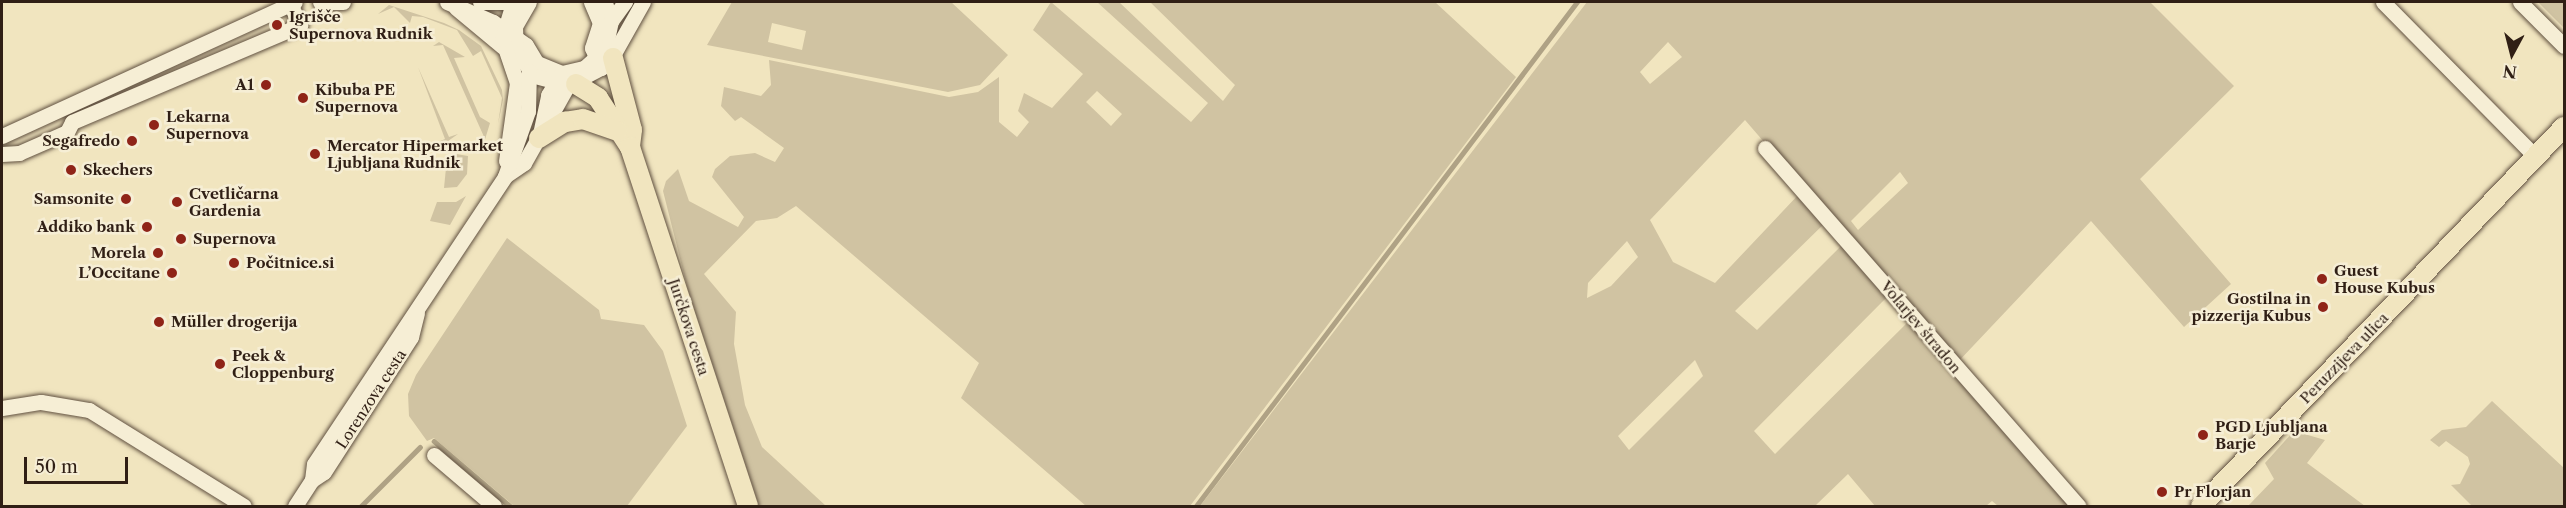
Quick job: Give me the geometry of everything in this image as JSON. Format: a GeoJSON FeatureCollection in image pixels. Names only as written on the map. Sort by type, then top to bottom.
{"type":"FeatureCollection","features":[{"type":"Feature","properties":{"kind":"main road","name":"Jurčkova cesta"},"geometry":{"type":"LineString","coordinates":[[604,62],[632,130],[630,147]]}},
{"type":"Feature","properties":{"kind":"main road","name":"Jurčkova cesta"},"geometry":{"type":"LineString","coordinates":[[565,81],[598,98],[617,131],[630,147],[748,507]]}},
{"type":"Feature","properties":{"kind":"main road"},"geometry":{"type":"LineString","coordinates":[[539,138],[565,122],[583,119],[617,131]]}},
{"type":"Feature","properties":{"kind":"main road","name":"Peruzzijeva ulica"},"geometry":{"type":"LineString","coordinates":[[2201,507],[2565,126]]}},
{"type":"Feature","properties":{"kind":"street"},"geometry":{"type":"LineString","coordinates":[[320,2],[343,2]]}},
{"type":"Feature","properties":{"kind":"street"},"geometry":{"type":"LineString","coordinates":[[449,2],[513,2],[506,38],[529,71],[565,81],[604,62],[643,2]]}},
{"type":"Feature","properties":{"kind":"street"},"geometry":{"type":"LineString","coordinates":[[449,2],[506,38],[537,63],[565,81]]}},
{"type":"Feature","properties":{"kind":"street"},"geometry":{"type":"LineString","coordinates":[[506,38],[529,2]]}},
{"type":"Feature","properties":{"kind":"street"},"geometry":{"type":"LineString","coordinates":[[591,2],[600,22],[592,48],[604,62]]}},
{"type":"Feature","properties":{"kind":"street"},"geometry":{"type":"LineString","coordinates":[[605,2],[611,21]]}},
{"type":"Feature","properties":{"kind":"street"},"geometry":{"type":"LineString","coordinates":[[604,62],[611,21],[625,2]]}},
{"type":"Feature","properties":{"kind":"street"},"geometry":{"type":"LineString","coordinates":[[2383,2],[2536,157]]}},
{"type":"Feature","properties":{"kind":"street"},"geometry":{"type":"LineString","coordinates":[[2520,2],[2565,46]]}},
{"type":"Feature","properties":{"kind":"street"},"geometry":{"type":"LineString","coordinates":[[2,154],[19,153],[67,132],[72,122],[300,26],[293,3],[5,134],[19,153]]}},
{"type":"Feature","properties":{"kind":"street","name":"Lorenzova cesta"},"geometry":{"type":"LineString","coordinates":[[505,176],[517,83],[506,38]]}},
{"type":"Feature","properties":{"kind":"street"},"geometry":{"type":"LineString","coordinates":[[196,69],[200,45]]}},
{"type":"Feature","properties":{"kind":"street","name":"Lorenzova cesta"},"geometry":{"type":"LineString","coordinates":[[295,507],[312,480],[319,456],[400,330],[418,310],[505,176],[528,111],[529,71]]}},
{"type":"Feature","properties":{"kind":"street"},"geometry":{"type":"LineString","coordinates":[[139,73],[147,90]]}},
{"type":"Feature","properties":{"kind":"street","name":"Lorenzova cesta"},"geometry":{"type":"LineString","coordinates":[[505,176],[524,163],[539,138],[565,81]]}},
{"type":"Feature","properties":{"kind":"street"},"geometry":{"type":"LineString","coordinates":[[52,112],[72,122]]}},
{"type":"Feature","properties":{"kind":"street","name":"Volarjev štradon"},"geometry":{"type":"LineString","coordinates":[[1765,148],[2078,507]]}},
{"type":"Feature","properties":{"kind":"street"},"geometry":{"type":"LineString","coordinates":[[2,408],[41,402],[89,410],[244,507]]}},
{"type":"Feature","properties":{"kind":"street"},"geometry":{"type":"LineString","coordinates":[[434,455],[494,507]]}},
{"type":"Feature","properties":{"kind":"shaded area"},"geometry":{"type":"Polygon","coordinates":[[[732,2],[951,2],[1008,55],[980,85],[948,92],[707,45],[732,2]],[[772,23],[768,42],[802,50],[806,31],[772,23]]]}},
{"type":"Feature","properties":{"kind":"shaded area"},"geometry":{"type":"Polygon","coordinates":[[[1051,2],[1191,122],[1208,103],[1097,2],[1119,2],[1223,101],[1235,85],[1150,2],[1435,2],[1516,77],[1190,506],[1086,506],[961,398],[979,363],[796,206],[777,218],[756,221],[704,274],[736,312],[734,344],[745,405],[762,447],[826,506],[759,506],[688,290],[663,191],[666,181],[678,169],[689,201],[738,227],[744,217],[712,177],[715,169],[730,156],[755,153],[775,162],[784,148],[741,117],[735,121],[721,106],[724,87],[761,96],[771,85],[769,60],[949,97],[978,92],[999,77],[999,122],[1017,137],[1029,122],[1018,111],[1024,93],[1052,108],[1083,74],[1033,30],[1051,2]],[[1097,91],[1086,102],[1111,126],[1122,114],[1097,91]]]}},
{"type":"Feature","properties":{"kind":"shaded area"},"geometry":{"type":"Polygon","coordinates":[[[1587,2],[2150,2],[2234,86],[2140,179],[2231,284],[2184,327],[2091,221],[1956,364],[1745,120],[1650,220],[1673,262],[1715,283],[1800,193],[1828,220],[1735,311],[1757,330],[1843,244],[1890,294],[1754,431],[1775,454],[1910,320],[2072,506],[1998,506],[1992,501],[1986,506],[1875,506],[1848,474],[1815,506],[1200,506],[1587,2]],[[1668,42],[1640,72],[1650,84],[1682,57],[1668,42]],[[1900,172],[1851,221],[1858,230],[1908,183],[1900,172]],[[1627,241],[1588,283],[1587,298],[1611,286],[1638,257],[1627,241]],[[1695,360],[1618,436],[1629,450],[1703,376],[1695,360]]]}},
{"type":"Feature","properties":{"kind":"shaded area"},"geometry":{"type":"Polygon","coordinates":[[[2538,2],[2564,2],[2564,28],[2538,2]]]}},
{"type":"Feature","properties":{"kind":"shaded area"},"geometry":{"type":"Polygon","coordinates":[[[389,5],[444,23],[459,30],[481,46],[502,90],[503,100],[498,124],[502,98],[481,51],[473,56],[457,30],[423,17],[412,16],[410,23],[394,7],[378,14],[389,5]]]}},
{"type":"Feature","properties":{"kind":"shaded area"},"geometry":{"type":"Polygon","coordinates":[[[439,42],[465,57],[454,58],[480,117],[490,123],[483,146],[481,148],[477,143],[485,139],[443,45],[433,46],[439,42]]]}},
{"type":"Feature","properties":{"kind":"shaded area"},"geometry":{"type":"Polygon","coordinates":[[[418,67],[449,137],[458,134],[441,146],[436,143],[445,139],[418,67]]]}},
{"type":"Feature","properties":{"kind":"shaded area"},"geometry":{"type":"Polygon","coordinates":[[[456,154],[468,156],[467,174],[457,187],[444,188],[446,168],[456,154]]]}},
{"type":"Feature","properties":{"kind":"shaded area"},"geometry":{"type":"Polygon","coordinates":[[[466,196],[450,225],[430,221],[437,202],[456,202],[466,196]]]}},
{"type":"Feature","properties":{"kind":"shaded area"},"geometry":{"type":"Polygon","coordinates":[[[507,238],[599,310],[601,319],[644,325],[663,351],[687,426],[627,506],[514,506],[434,438],[427,441],[409,416],[408,394],[416,375],[507,238]]]}},
{"type":"Feature","properties":{"kind":"shaded area"},"geometry":{"type":"Polygon","coordinates":[[[2492,401],[2564,468],[2564,506],[2472,506],[2451,485],[2460,484],[2470,464],[2468,457],[2446,441],[2439,447],[2430,440],[2442,430],[2466,427],[2492,401]]]}},
{"type":"Feature","properties":{"kind":"shaded area"},"geometry":{"type":"Polygon","coordinates":[[[2294,431],[2325,440],[2307,463],[2365,506],[2248,506],[2274,479],[2265,463],[2294,431]]]}},
{"type":"Feature","properties":{"kind":"waterway"},"geometry":{"type":"LineString","coordinates":[[1196,506],[1577,2]]}},
{"type":"Feature","properties":{"kind":"waterway"},"geometry":{"type":"LineString","coordinates":[[434,441],[510,506]]}},
{"type":"Feature","properties":{"kind":"waterway"},"geometry":{"type":"LineString","coordinates":[[361,506],[420,447]]}},
{"type":"Feature","properties":{"kind":"place","name":"Igrišče Supernova Rudnik"},"geometry":{"type":"Point","coordinates":[277,25]}},
{"type":"Feature","properties":{"kind":"place","name":"A1"},"geometry":{"type":"Point","coordinates":[266,85]}},
{"type":"Feature","properties":{"kind":"place","name":"Kibuba PE Supernova"},"geometry":{"type":"Point","coordinates":[303,98]}},
{"type":"Feature","properties":{"kind":"place","name":"Lekarna Supernova"},"geometry":{"type":"Point","coordinates":[154,125]}},
{"type":"Feature","properties":{"kind":"place","name":"Segafredo"},"geometry":{"type":"Point","coordinates":[132,141]}},
{"type":"Feature","properties":{"kind":"place","name":"Mercator Hipermarket Ljubljana Rudnik"},"geometry":{"type":"Point","coordinates":[315,154]}},
{"type":"Feature","properties":{"kind":"place","name":"Skechers"},"geometry":{"type":"Point","coordinates":[71,170]}},
{"type":"Feature","properties":{"kind":"place","name":"Samsonite"},"geometry":{"type":"Point","coordinates":[126,199]}},
{"type":"Feature","properties":{"kind":"place","name":"Cvetličarna Gardenia"},"geometry":{"type":"Point","coordinates":[177,202]}},
{"type":"Feature","properties":{"kind":"place","name":"Addiko bank"},"geometry":{"type":"Point","coordinates":[147,227]}},
{"type":"Feature","properties":{"kind":"place","name":"Supernova"},"geometry":{"type":"Point","coordinates":[181,239]}},
{"type":"Feature","properties":{"kind":"place","name":"Morela"},"geometry":{"type":"Point","coordinates":[158,253]}},
{"type":"Feature","properties":{"kind":"place","name":"Počitnice.si"},"geometry":{"type":"Point","coordinates":[234,263]}},
{"type":"Feature","properties":{"kind":"place","name":"L’Occitane"},"geometry":{"type":"Point","coordinates":[172,273]}},
{"type":"Feature","properties":{"kind":"place","name":"Guest House Kubus"},"geometry":{"type":"Point","coordinates":[2322,279]}},
{"type":"Feature","properties":{"kind":"place","name":"Gostilna in pizzerija Kubus"},"geometry":{"type":"Point","coordinates":[2323,307]}},
{"type":"Feature","properties":{"kind":"place","name":"Müller drogerija"},"geometry":{"type":"Point","coordinates":[159,322]}},
{"type":"Feature","properties":{"kind":"place","name":"Peek & Cloppenburg"},"geometry":{"type":"Point","coordinates":[220,364]}},
{"type":"Feature","properties":{"kind":"place","name":"PGD Ljubljana Barje"},"geometry":{"type":"Point","coordinates":[2203,435]}},
{"type":"Feature","properties":{"kind":"place","name":"Pr Florjan"},"geometry":{"type":"Point","coordinates":[2162,492]}}]}
